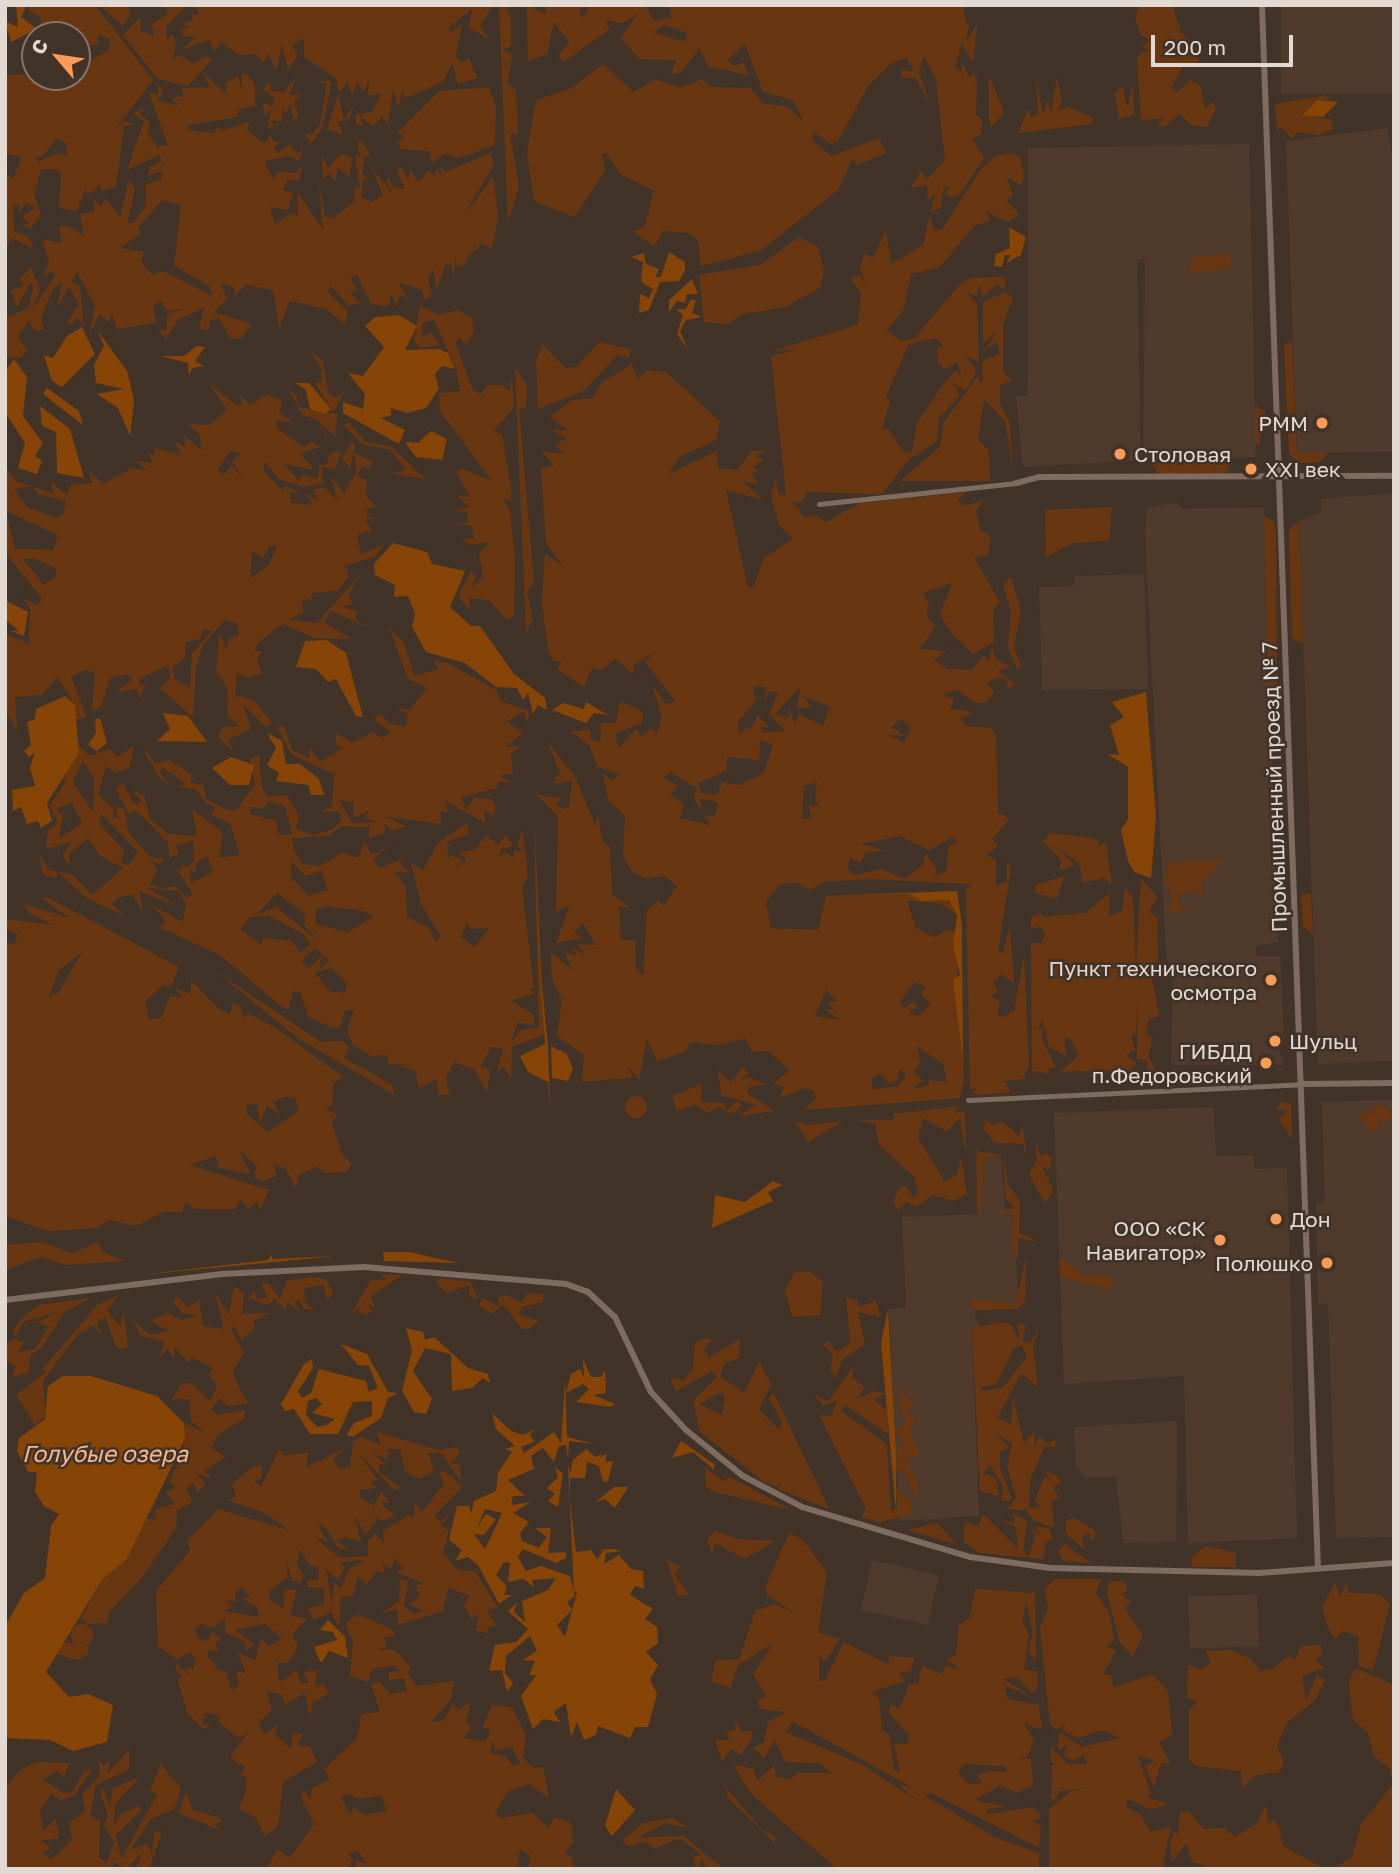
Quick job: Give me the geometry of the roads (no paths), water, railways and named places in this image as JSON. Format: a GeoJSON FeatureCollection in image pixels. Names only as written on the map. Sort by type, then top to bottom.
{"type":"FeatureCollection","features":[{"type":"Feature","properties":{"kind":"street","name":"Промышленный проезд № 7"},"geometry":{"type":"LineString","coordinates":[[1262,5],[1303,1084],[1318,1567]]}},
{"type":"Feature","properties":{"kind":"street"},"geometry":{"type":"LineString","coordinates":[[819,504],[1040,477],[1280,480],[1394,476]]}},
{"type":"Feature","properties":{"kind":"street"},"geometry":{"type":"LineString","coordinates":[[968,1100],[1303,1084],[1394,1083]]}},
{"type":"Feature","properties":{"kind":"street"},"geometry":{"type":"LineString","coordinates":[[5,1300],[222,1274],[364,1267],[566,1284],[588,1292],[615,1317],[664,1408],[722,1462],[765,1489],[874,1531],[996,1562],[1108,1573],[1394,1563]]}},
{"type":"Feature","properties":{"kind":"water"},"geometry":{"type":"Polygon","coordinates":[[[16,5],[27,5],[21,17],[26,21],[21,21],[21,37],[11,42],[5,21],[18,27],[16,5]]]}},
{"type":"Feature","properties":{"kind":"water"},"geometry":{"type":"Polygon","coordinates":[[[1317,100],[1338,102],[1323,117],[1302,116],[1317,100]]]}},
{"type":"Feature","properties":{"kind":"water"},"geometry":{"type":"Polygon","coordinates":[[[1009,227],[1026,237],[1021,255],[1006,263],[1011,255],[1005,255],[1002,267],[994,266],[996,254],[1010,248],[1009,227]]]}},
{"type":"Feature","properties":{"kind":"water"},"geometry":{"type":"Polygon","coordinates":[[[669,252],[685,262],[685,270],[679,281],[660,282],[649,310],[639,313],[640,294],[649,298],[653,289],[641,282],[643,262],[631,257],[644,253],[646,264],[659,269],[655,277],[661,277],[669,252]]]}},
{"type":"Feature","properties":{"kind":"water"},"geometry":{"type":"Polygon","coordinates":[[[692,279],[698,294],[687,294],[685,303],[677,301],[669,312],[669,300],[692,279]]]}},
{"type":"Feature","properties":{"kind":"water"},"geometry":{"type":"Polygon","coordinates":[[[690,300],[696,300],[692,313],[702,317],[686,320],[680,331],[688,350],[677,334],[683,315],[676,309],[686,309],[690,300]]]}},
{"type":"Feature","properties":{"kind":"water"},"geometry":{"type":"Polygon","coordinates":[[[399,315],[417,326],[405,350],[439,349],[448,353],[455,369],[442,366],[435,374],[439,389],[426,408],[408,413],[391,408],[391,415],[381,418],[405,430],[399,444],[343,413],[343,402],[363,409],[365,394],[348,373],[363,376],[384,347],[365,326],[375,317],[399,315]]]}},
{"type":"Feature","properties":{"kind":"water"},"geometry":{"type":"Polygon","coordinates":[[[82,327],[95,354],[62,387],[52,381],[44,355],[53,358],[67,336],[82,327]]]}},
{"type":"Feature","properties":{"kind":"water"},"geometry":{"type":"Polygon","coordinates":[[[98,331],[127,371],[134,400],[130,436],[118,408],[97,394],[124,389],[96,383],[94,365],[104,346],[98,331]]]}},
{"type":"Feature","properties":{"kind":"water"},"geometry":{"type":"Polygon","coordinates":[[[197,346],[205,347],[195,361],[204,366],[192,368],[189,376],[188,363],[160,356],[184,356],[197,346]]]}},
{"type":"Feature","properties":{"kind":"water"},"geometry":{"type":"Polygon","coordinates":[[[14,359],[27,377],[23,416],[43,443],[35,456],[42,461],[37,474],[18,468],[25,443],[5,412],[5,372],[14,359]]]}},
{"type":"Feature","properties":{"kind":"water"},"geometry":{"type":"Polygon","coordinates":[[[295,383],[309,383],[331,409],[325,414],[310,409],[306,390],[295,383]]]}},
{"type":"Feature","properties":{"kind":"water"},"geometry":{"type":"Polygon","coordinates":[[[47,388],[79,411],[83,425],[43,394],[47,388]]]}},
{"type":"Feature","properties":{"kind":"water"},"geometry":{"type":"Polygon","coordinates":[[[40,406],[70,429],[84,478],[57,473],[56,432],[42,426],[40,406]]]}},
{"type":"Feature","properties":{"kind":"water"},"geometry":{"type":"Polygon","coordinates":[[[431,431],[447,439],[442,460],[416,457],[405,442],[418,443],[431,431]]]}},
{"type":"Feature","properties":{"kind":"water"},"geometry":{"type":"Polygon","coordinates":[[[393,543],[427,552],[432,564],[465,571],[450,607],[471,626],[480,626],[514,674],[545,698],[547,710],[538,705],[533,714],[528,693],[523,700],[517,688],[496,687],[465,663],[426,652],[412,627],[415,613],[408,596],[394,597],[395,585],[375,575],[374,564],[393,543]]]}},
{"type":"Feature","properties":{"kind":"water"},"geometry":{"type":"Polygon","coordinates":[[[5,600],[28,612],[24,636],[11,631],[19,631],[5,619],[5,600]]]}},
{"type":"Feature","properties":{"kind":"water"},"geometry":{"type":"Polygon","coordinates":[[[327,640],[346,653],[363,717],[356,716],[336,679],[328,682],[316,669],[296,667],[305,641],[327,640]]]}},
{"type":"Feature","properties":{"kind":"water"},"geometry":{"type":"Polygon","coordinates":[[[1146,692],[1156,816],[1151,878],[1134,872],[1128,861],[1121,830],[1128,819],[1128,767],[1108,754],[1119,755],[1110,725],[1124,717],[1112,702],[1146,692]]]}},
{"type":"Feature","properties":{"kind":"water"},"geometry":{"type":"Polygon","coordinates":[[[65,696],[75,705],[79,753],[47,803],[52,821],[41,828],[38,821],[27,824],[21,807],[13,811],[12,790],[35,786],[30,768],[35,752],[29,757],[24,751],[31,745],[27,722],[35,719],[36,709],[65,696]]]}},
{"type":"Feature","properties":{"kind":"water"},"geometry":{"type":"Polygon","coordinates":[[[586,702],[608,715],[594,713],[586,723],[552,710],[563,703],[584,709],[586,702]]]}},
{"type":"Feature","properties":{"kind":"water"},"geometry":{"type":"Polygon","coordinates":[[[163,713],[188,716],[207,742],[157,741],[170,729],[163,713]]]}},
{"type":"Feature","properties":{"kind":"water"},"geometry":{"type":"Polygon","coordinates":[[[100,718],[107,743],[97,751],[88,745],[96,733],[95,719],[100,718]]]}},
{"type":"Feature","properties":{"kind":"water"},"geometry":{"type":"Polygon","coordinates":[[[267,733],[282,741],[286,764],[300,764],[319,779],[324,795],[311,795],[308,785],[276,781],[279,773],[267,765],[276,748],[267,733]]]}},
{"type":"Feature","properties":{"kind":"water"},"geometry":{"type":"Polygon","coordinates":[[[231,757],[254,765],[249,785],[230,785],[212,768],[231,757]]]}},
{"type":"Feature","properties":{"kind":"water"},"geometry":{"type":"Polygon","coordinates":[[[534,812],[550,1109],[548,1082],[528,1072],[520,1056],[545,1044],[540,976],[534,812]]]}},
{"type":"Feature","properties":{"kind":"water"},"geometry":{"type":"Polygon","coordinates":[[[957,891],[962,926],[963,1063],[953,979],[960,975],[953,946],[957,915],[949,900],[922,901],[908,894],[826,896],[957,891]]]}},
{"type":"Feature","properties":{"kind":"water"},"geometry":{"type":"Polygon","coordinates":[[[551,1046],[567,1054],[573,1069],[568,1081],[552,1078],[551,1046]]]}},
{"type":"Feature","properties":{"kind":"water"},"geometry":{"type":"Polygon","coordinates":[[[773,1181],[782,1185],[768,1192],[773,1201],[712,1228],[715,1195],[745,1202],[773,1181]]]}},
{"type":"Feature","properties":{"kind":"water"},"geometry":{"type":"Polygon","coordinates":[[[383,1252],[409,1252],[458,1263],[384,1261],[383,1252]]]}},
{"type":"Feature","properties":{"kind":"water"},"geometry":{"type":"Polygon","coordinates":[[[272,1254],[272,1259],[336,1256],[140,1275],[268,1260],[272,1254]]]}},
{"type":"Feature","properties":{"kind":"water"},"geometry":{"type":"Polygon","coordinates":[[[888,1309],[896,1453],[896,1512],[881,1343],[888,1309]]]}},
{"type":"Feature","properties":{"kind":"water"},"geometry":{"type":"Polygon","coordinates":[[[406,1328],[423,1332],[425,1340],[434,1337],[468,1368],[488,1374],[490,1383],[483,1378],[472,1388],[452,1391],[451,1354],[425,1348],[413,1371],[432,1399],[426,1414],[414,1412],[402,1391],[412,1350],[406,1328]]]}},
{"type":"Feature","properties":{"kind":"water"},"geometry":{"type":"Polygon","coordinates":[[[341,1344],[367,1354],[388,1392],[398,1393],[388,1398],[381,1418],[354,1436],[346,1436],[354,1423],[372,1416],[372,1401],[353,1402],[338,1434],[310,1434],[294,1409],[285,1411],[281,1404],[304,1364],[312,1359],[313,1368],[298,1391],[302,1398],[311,1393],[319,1369],[366,1381],[369,1392],[378,1388],[369,1366],[358,1365],[341,1344]],[[316,1398],[308,1401],[306,1415],[317,1427],[327,1425],[335,1419],[312,1413],[322,1404],[316,1398]]]}},
{"type":"Feature","properties":{"kind":"water"},"geometry":{"type":"Polygon","coordinates":[[[583,1359],[591,1377],[601,1377],[605,1370],[606,1393],[593,1395],[615,1404],[611,1407],[576,1402],[589,1389],[583,1384],[566,1393],[571,1374],[580,1369],[584,1378],[583,1359]]]}},
{"type":"Feature","properties":{"kind":"water","name":"Голубые озера"},"geometry":{"type":"Polygon","coordinates":[[[63,1376],[91,1376],[157,1396],[184,1423],[185,1439],[127,1559],[102,1580],[46,1672],[69,1697],[88,1694],[113,1705],[107,1742],[73,1751],[50,1740],[5,1738],[5,1626],[24,1593],[45,1578],[51,1526],[59,1514],[44,1506],[35,1492],[37,1472],[28,1472],[17,1451],[19,1438],[45,1419],[48,1386],[63,1376]]]}},
{"type":"Feature","properties":{"kind":"water"},"geometry":{"type":"Polygon","coordinates":[[[565,1379],[567,1437],[595,1444],[569,1441],[568,1459],[566,1445],[559,1446],[554,1462],[543,1448],[531,1456],[534,1469],[508,1480],[525,1496],[513,1496],[511,1505],[531,1502],[513,1513],[529,1522],[520,1533],[522,1541],[539,1548],[547,1537],[535,1528],[551,1528],[548,1553],[566,1552],[566,1558],[556,1563],[523,1549],[518,1557],[526,1571],[541,1566],[570,1576],[575,1596],[567,1602],[572,1610],[557,1625],[565,1637],[577,1592],[574,1591],[568,1464],[570,1474],[573,1460],[586,1449],[595,1457],[603,1454],[600,1459],[606,1453],[606,1462],[613,1461],[608,1481],[603,1482],[599,1466],[587,1462],[585,1478],[570,1478],[570,1502],[576,1552],[591,1550],[597,1559],[603,1551],[597,1550],[621,1551],[606,1553],[604,1564],[619,1555],[631,1569],[643,1571],[644,1589],[635,1586],[630,1595],[653,1609],[645,1619],[657,1627],[658,1643],[646,1652],[658,1665],[650,1679],[657,1694],[648,1727],[635,1727],[630,1738],[598,1726],[596,1735],[584,1740],[577,1722],[571,1737],[566,1703],[554,1712],[560,1722],[543,1719],[533,1729],[521,1696],[536,1675],[529,1675],[535,1661],[523,1660],[537,1651],[530,1636],[506,1656],[505,1673],[513,1683],[507,1692],[502,1670],[489,1671],[495,1645],[516,1642],[528,1629],[508,1611],[517,1603],[514,1612],[525,1622],[522,1601],[548,1590],[556,1578],[532,1580],[534,1587],[523,1579],[508,1582],[510,1563],[504,1562],[496,1575],[507,1586],[504,1595],[512,1595],[499,1604],[478,1565],[468,1557],[455,1561],[462,1550],[449,1540],[457,1506],[469,1506],[471,1514],[474,1501],[496,1491],[498,1473],[512,1452],[505,1449],[515,1446],[496,1429],[492,1413],[511,1431],[523,1435],[537,1429],[530,1434],[534,1442],[521,1447],[524,1453],[554,1432],[561,1443],[565,1379]],[[485,1509],[477,1527],[486,1514],[496,1519],[484,1535],[474,1534],[485,1549],[502,1513],[485,1509]]]}},
{"type":"Feature","properties":{"kind":"water"},"geometry":{"type":"Polygon","coordinates":[[[681,1441],[714,1464],[714,1470],[693,1452],[672,1458],[681,1441]]]}},
{"type":"Feature","properties":{"kind":"water"},"geometry":{"type":"Polygon","coordinates":[[[555,1468],[563,1473],[558,1507],[548,1501],[555,1494],[547,1488],[558,1477],[555,1468]]]}},
{"type":"Feature","properties":{"kind":"water"},"geometry":{"type":"Polygon","coordinates":[[[614,1487],[628,1487],[615,1508],[605,1499],[594,1503],[614,1487]]]}},
{"type":"Feature","properties":{"kind":"water"},"geometry":{"type":"Polygon","coordinates":[[[328,1620],[345,1637],[348,1658],[329,1651],[321,1663],[314,1647],[337,1640],[333,1632],[320,1630],[328,1620]]]}},
{"type":"Feature","properties":{"kind":"water"},"geometry":{"type":"Polygon","coordinates":[[[616,1789],[635,1810],[612,1836],[605,1826],[616,1789]]]}},
{"type":"Feature","properties":{"kind":"place","name":"РММ"},"geometry":{"type":"Point","coordinates":[1322,423]}},
{"type":"Feature","properties":{"kind":"place","name":"Столовая"},"geometry":{"type":"Point","coordinates":[1120,454]}},
{"type":"Feature","properties":{"kind":"place","name":"XXI век"},"geometry":{"type":"Point","coordinates":[1251,469]}},
{"type":"Feature","properties":{"kind":"place","name":"Пункт технического осмотра"},"geometry":{"type":"Point","coordinates":[1271,980]}},
{"type":"Feature","properties":{"kind":"place","name":"Шульц"},"geometry":{"type":"Point","coordinates":[1275,1041]}},
{"type":"Feature","properties":{"kind":"place","name":"ГИБДД п.Федоровский"},"geometry":{"type":"Point","coordinates":[1266,1063]}},
{"type":"Feature","properties":{"kind":"place","name":"Дон"},"geometry":{"type":"Point","coordinates":[1276,1219]}},
{"type":"Feature","properties":{"kind":"place","name":"ООО «СК Навигатор»"},"geometry":{"type":"Point","coordinates":[1220,1240]}},
{"type":"Feature","properties":{"kind":"place","name":"Полюшко"},"geometry":{"type":"Point","coordinates":[1327,1263]}}]}
